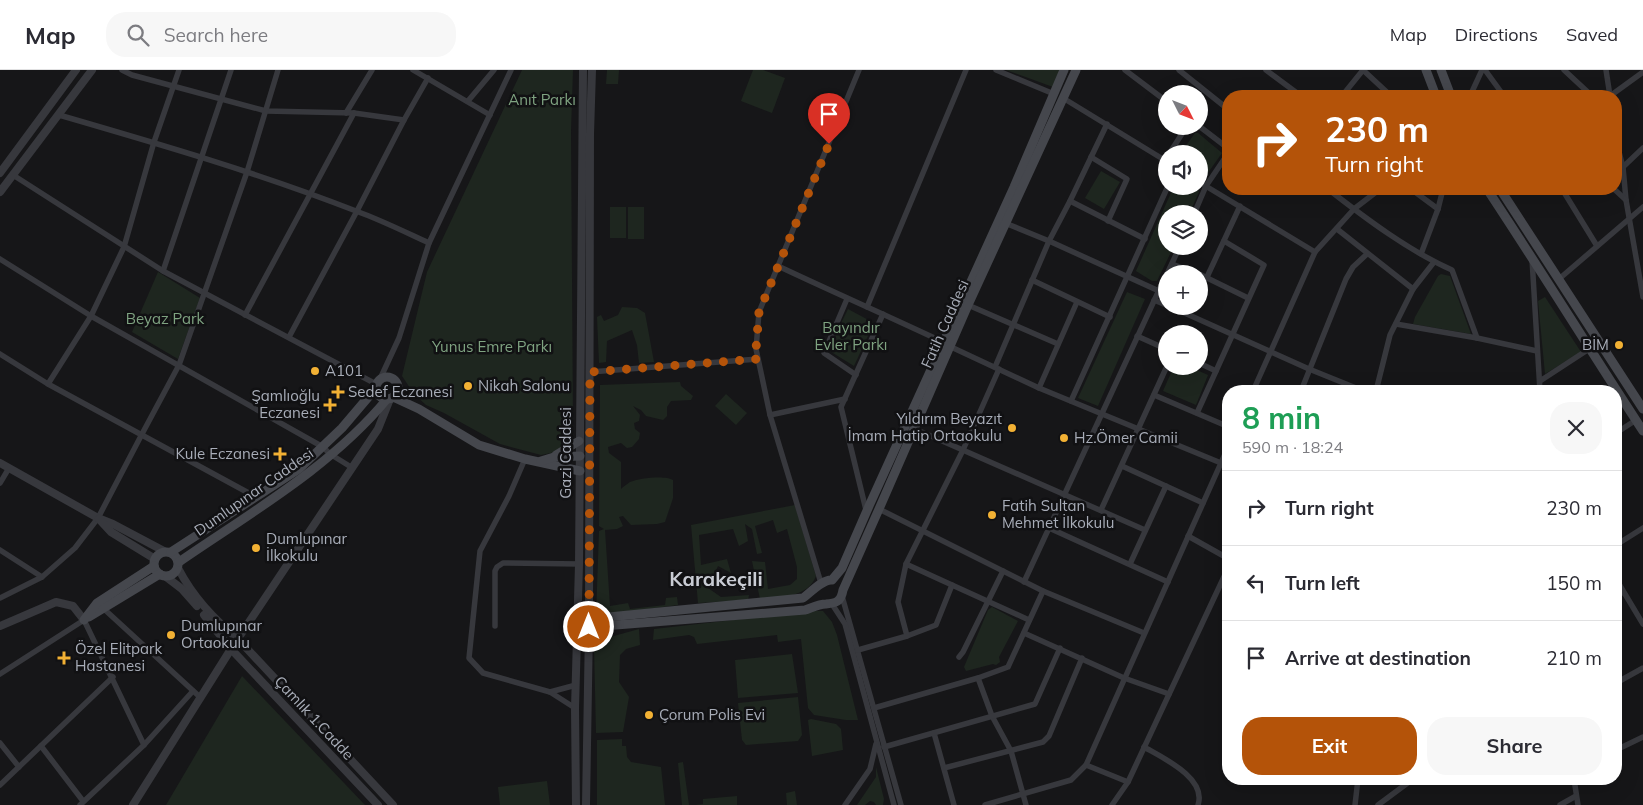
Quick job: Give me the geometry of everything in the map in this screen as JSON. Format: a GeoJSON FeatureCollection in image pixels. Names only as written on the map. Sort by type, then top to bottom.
{"type":"FeatureCollection","features":[{"type":"Feature","properties":{"kind":"main road","name":"Fatih Caddesi"},"geometry":{"type":"LineString","coordinates":[[578,624],[803,598],[828,579],[832,580],[842,568],[866,511],[946,344],[1064,70]]}},
{"type":"Feature","properties":{"kind":"main road","name":"Fatih Caddesi"},"geometry":{"type":"LineString","coordinates":[[589,623],[805,610],[838,602],[915,428],[946,344],[968,305],[1076,70]]}},
{"type":"Feature","properties":{"kind":"main road"},"geometry":{"type":"LineString","coordinates":[[1426,70],[1434,90]]}},
{"type":"Feature","properties":{"kind":"main road"},"geometry":{"type":"LineString","coordinates":[[1441,70],[1449,90]]}},
{"type":"Feature","properties":{"kind":"main road"},"geometry":{"type":"LineString","coordinates":[[1054,94],[1063,98]]}},
{"type":"Feature","properties":{"kind":"main road"},"geometry":{"type":"LineString","coordinates":[[1491,195],[1613,385]]}},
{"type":"Feature","properties":{"kind":"main road"},"geometry":{"type":"LineString","coordinates":[[1504,195],[1643,409]]}},
{"type":"Feature","properties":{"kind":"main road"},"geometry":{"type":"LineString","coordinates":[[419,408],[378,395],[377,384],[390,378],[396,382],[398,389],[419,408],[479,445],[525,459],[584,471]]}},
{"type":"Feature","properties":{"kind":"main road","name":"Dumlupınar Caddesi"},"geometry":{"type":"LineString","coordinates":[[168,552],[300,469],[323,447],[377,384]]}},
{"type":"Feature","properties":{"kind":"main road"},"geometry":{"type":"LineString","coordinates":[[390,398],[398,389]]}},
{"type":"Feature","properties":{"kind":"main road","name":"Dumlupınar Caddesi"},"geometry":{"type":"LineString","coordinates":[[178,565],[309,473],[390,398]]}},
{"type":"Feature","properties":{"kind":"main road"},"geometry":{"type":"LineString","coordinates":[[1622,399],[1643,430]]}},
{"type":"Feature","properties":{"kind":"main road"},"geometry":{"type":"LineString","coordinates":[[541,461],[554,457],[580,441]]}},
{"type":"Feature","properties":{"kind":"main road"},"geometry":{"type":"LineString","coordinates":[[554,457],[584,456]]}},
{"type":"Feature","properties":{"kind":"main road"},"geometry":{"type":"LineString","coordinates":[[168,552],[176,556],[178,565],[175,572],[163,575],[84,620],[97,602],[155,563],[158,554],[168,552]]}},
{"type":"Feature","properties":{"kind":"main road"},"geometry":{"type":"LineString","coordinates":[[155,563],[163,575]]}},
{"type":"Feature","properties":{"kind":"main road"},"geometry":{"type":"LineString","coordinates":[[832,580],[840,584],[842,593]]}},
{"type":"Feature","properties":{"kind":"main road"},"geometry":{"type":"LineString","coordinates":[[820,585],[818,594],[820,600],[829,604]]}},
{"type":"Feature","properties":{"kind":"street"},"geometry":{"type":"LineString","coordinates":[[0,173],[76,70]]}},
{"type":"Feature","properties":{"kind":"street"},"geometry":{"type":"LineString","coordinates":[[0,192],[92,70]]}},
{"type":"Feature","properties":{"kind":"street"},"geometry":{"type":"LineString","coordinates":[[122,70],[132,76],[266,111],[354,113],[404,120]]}},
{"type":"Feature","properties":{"kind":"street"},"geometry":{"type":"LineString","coordinates":[[48,384],[91,316],[124,247],[154,142],[179,70]]}},
{"type":"Feature","properties":{"kind":"street"},"geometry":{"type":"LineString","coordinates":[[163,271],[231,70]]}},
{"type":"Feature","properties":{"kind":"street"},"geometry":{"type":"LineString","coordinates":[[0,598],[42,577],[75,548],[98,518],[179,365],[247,172],[278,70]]}},
{"type":"Feature","properties":{"kind":"street"},"geometry":{"type":"LineString","coordinates":[[346,113],[372,70]]}},
{"type":"Feature","properties":{"kind":"street"},"geometry":{"type":"LineString","coordinates":[[413,70],[490,114]]}},
{"type":"Feature","properties":{"kind":"street"},"geometry":{"type":"LineString","coordinates":[[468,101],[494,70]]}},
{"type":"Feature","properties":{"kind":"street"},"geometry":{"type":"LineString","coordinates":[[13,175],[163,271],[377,384],[399,338],[429,243],[511,70]]}},
{"type":"Feature","properties":{"kind":"street","name":"Gazi Caddesi"},"geometry":{"type":"LineString","coordinates":[[583,70],[580,441],[584,456]]}},
{"type":"Feature","properties":{"kind":"street","name":"Gazi Caddesi"},"geometry":{"type":"LineString","coordinates":[[586,805],[589,623],[584,456],[590,372],[590,134],[592,70]]}},
{"type":"Feature","properties":{"kind":"street"},"geometry":{"type":"LineString","coordinates":[[820,585],[770,415],[756,349],[759,312],[859,70]]}},
{"type":"Feature","properties":{"kind":"street"},"geometry":{"type":"LineString","coordinates":[[867,307],[966,70]]}},
{"type":"Feature","properties":{"kind":"street"},"geometry":{"type":"LineString","coordinates":[[996,70],[1054,94]]}},
{"type":"Feature","properties":{"kind":"street"},"geometry":{"type":"LineString","coordinates":[[1125,70],[1158,95]]}},
{"type":"Feature","properties":{"kind":"street"},"geometry":{"type":"LineString","coordinates":[[1178,70],[1222,105]]}},
{"type":"Feature","properties":{"kind":"street"},"geometry":{"type":"LineString","coordinates":[[1266,70],[1293,90]]}},
{"type":"Feature","properties":{"kind":"street"},"geometry":{"type":"LineString","coordinates":[[1347,90],[1363,70],[1385,90]]}},
{"type":"Feature","properties":{"kind":"street"},"geometry":{"type":"LineString","coordinates":[[1473,90],[1483,70],[1504,90]]}},
{"type":"Feature","properties":{"kind":"street"},"geometry":{"type":"LineString","coordinates":[[1564,70],[1586,90]]}},
{"type":"Feature","properties":{"kind":"street"},"geometry":{"type":"LineString","coordinates":[[1606,70],[1609,90]]}},
{"type":"Feature","properties":{"kind":"street"},"geometry":{"type":"LineString","coordinates":[[1618,90],[1643,72]]}},
{"type":"Feature","properties":{"kind":"street"},"geometry":{"type":"LineString","coordinates":[[289,337],[428,78]]}},
{"type":"Feature","properties":{"kind":"street"},"geometry":{"type":"LineString","coordinates":[[1497,84],[1500,90]]}},
{"type":"Feature","properties":{"kind":"street"},"geometry":{"type":"LineString","coordinates":[[1063,98],[1158,154]]}},
{"type":"Feature","properties":{"kind":"street"},"geometry":{"type":"LineString","coordinates":[[245,315],[354,113]]}},
{"type":"Feature","properties":{"kind":"street"},"geometry":{"type":"LineString","coordinates":[[59,115],[154,142],[247,172],[357,211],[429,243]]}},
{"type":"Feature","properties":{"kind":"street"},"geometry":{"type":"LineString","coordinates":[[907,636],[898,602],[906,564],[963,450],[997,368],[1012,324],[1049,241],[1107,124]]}},
{"type":"Feature","properties":{"kind":"street"},"geometry":{"type":"LineString","coordinates":[[1208,134],[1222,145]]}},
{"type":"Feature","properties":{"kind":"street"},"geometry":{"type":"LineString","coordinates":[[1623,167],[1643,148]]}},
{"type":"Feature","properties":{"kind":"street"},"geometry":{"type":"LineString","coordinates":[[1091,157],[1127,179],[1108,220]]}},
{"type":"Feature","properties":{"kind":"street"},"geometry":{"type":"LineString","coordinates":[[1208,183],[1222,162]]}},
{"type":"Feature","properties":{"kind":"street"},"geometry":{"type":"LineString","coordinates":[[1622,163],[1626,200],[1643,297]]}},
{"type":"Feature","properties":{"kind":"street"},"geometry":{"type":"LineString","coordinates":[[1208,187],[1315,252]]}},
{"type":"Feature","properties":{"kind":"street"},"geometry":{"type":"LineString","coordinates":[[1071,401],[1164,195]]}},
{"type":"Feature","properties":{"kind":"street"},"geometry":{"type":"LineString","coordinates":[[1336,195],[1421,254],[1452,270],[1477,338]]}},
{"type":"Feature","properties":{"kind":"street"},"geometry":{"type":"LineString","coordinates":[[1256,385],[1315,252],[1354,209],[1372,195]]}},
{"type":"Feature","properties":{"kind":"street"},"geometry":{"type":"LineString","coordinates":[[1419,195],[1438,209]]}},
{"type":"Feature","properties":{"kind":"street"},"geometry":{"type":"LineString","coordinates":[[1421,254],[1442,195]]}},
{"type":"Feature","properties":{"kind":"street"},"geometry":{"type":"LineString","coordinates":[[1566,195],[1597,246]]}},
{"type":"Feature","properties":{"kind":"street"},"geometry":{"type":"LineString","coordinates":[[1621,195],[1626,200]]}},
{"type":"Feature","properties":{"kind":"street"},"geometry":{"type":"LineString","coordinates":[[1070,202],[1145,239]]}},
{"type":"Feature","properties":{"kind":"street"},"geometry":{"type":"LineString","coordinates":[[1208,276],[1240,206]]}},
{"type":"Feature","properties":{"kind":"street"},"geometry":{"type":"LineString","coordinates":[[1559,279],[1643,207]]}},
{"type":"Feature","properties":{"kind":"street"},"geometry":{"type":"LineString","coordinates":[[1005,223],[1158,290],[1024,582]]}},
{"type":"Feature","properties":{"kind":"street"},"geometry":{"type":"LineString","coordinates":[[1337,229],[1413,290]]}},
{"type":"Feature","properties":{"kind":"street"},"geometry":{"type":"LineString","coordinates":[[1197,412],[1264,265],[1224,241]]}},
{"type":"Feature","properties":{"kind":"street"},"geometry":{"type":"LineString","coordinates":[[1303,385],[1346,279],[1353,267],[1366,254]]}},
{"type":"Feature","properties":{"kind":"street"},"geometry":{"type":"LineString","coordinates":[[1172,264],[1176,255]]}},
{"type":"Feature","properties":{"kind":"street"},"geometry":{"type":"LineString","coordinates":[[1532,257],[1540,385]]}},
{"type":"Feature","properties":{"kind":"street"},"geometry":{"type":"LineString","coordinates":[[0,259],[91,316],[323,447],[351,468]]}},
{"type":"Feature","properties":{"kind":"street"},"geometry":{"type":"LineString","coordinates":[[1377,385],[1390,336],[1413,290],[1434,262]]}},
{"type":"Feature","properties":{"kind":"street"},"geometry":{"type":"LineString","coordinates":[[778,266],[1039,388],[1220,463]]}},
{"type":"Feature","properties":{"kind":"street"},"geometry":{"type":"LineString","coordinates":[[1208,278],[1248,298]]}},
{"type":"Feature","properties":{"kind":"street"},"geometry":{"type":"LineString","coordinates":[[1032,280],[1110,317]]}},
{"type":"Feature","properties":{"kind":"street"},"geometry":{"type":"LineString","coordinates":[[847,299],[824,353],[856,375]]}},
{"type":"Feature","properties":{"kind":"street"},"geometry":{"type":"LineString","coordinates":[[1154,300],[1158,302]]}},
{"type":"Feature","properties":{"kind":"street"},"geometry":{"type":"LineString","coordinates":[[1039,388],[1077,302]]}},
{"type":"Feature","properties":{"kind":"street"},"geometry":{"type":"LineString","coordinates":[[968,305],[1058,344]]}},
{"type":"Feature","properties":{"kind":"street"},"geometry":{"type":"LineString","coordinates":[[866,511],[841,407],[883,314]]}},
{"type":"Feature","properties":{"kind":"street"},"geometry":{"type":"LineString","coordinates":[[1189,315],[1349,385]]}},
{"type":"Feature","properties":{"kind":"street"},"geometry":{"type":"LineString","coordinates":[[1396,324],[1537,351]]}},
{"type":"Feature","properties":{"kind":"street"},"geometry":{"type":"LineString","coordinates":[[1137,336],[1158,345]]}},
{"type":"Feature","properties":{"kind":"street"},"geometry":{"type":"LineString","coordinates":[[1540,381],[1589,349]]}},
{"type":"Feature","properties":{"kind":"street"},"geometry":{"type":"LineString","coordinates":[[0,354],[48,384],[256,497]]}},
{"type":"Feature","properties":{"kind":"street"},"geometry":{"type":"LineString","coordinates":[[590,372],[758,359]]}},
{"type":"Feature","properties":{"kind":"street"},"geometry":{"type":"LineString","coordinates":[[1208,367],[1216,371]]}},
{"type":"Feature","properties":{"kind":"street"},"geometry":{"type":"LineString","coordinates":[[1101,510],[1163,375]]}},
{"type":"Feature","properties":{"kind":"street"},"geometry":{"type":"LineString","coordinates":[[1154,395],[1222,424]]}},
{"type":"Feature","properties":{"kind":"street"},"geometry":{"type":"LineString","coordinates":[[133,805],[231,649],[378,429],[390,398]]}},
{"type":"Feature","properties":{"kind":"street"},"geometry":{"type":"LineString","coordinates":[[770,415],[845,399]]}},
{"type":"Feature","properties":{"kind":"street"},"geometry":{"type":"LineString","coordinates":[[1622,429],[1636,420]]}},
{"type":"Feature","properties":{"kind":"street"},"geometry":{"type":"LineString","coordinates":[[915,428],[1145,530]]}},
{"type":"Feature","properties":{"kind":"street"},"geometry":{"type":"LineString","coordinates":[[525,459],[509,496],[480,551],[469,658],[483,673],[550,692],[575,708]]}},
{"type":"Feature","properties":{"kind":"street"},"geometry":{"type":"LineString","coordinates":[[985,805],[1071,780],[1086,765],[1222,459]]}},
{"type":"Feature","properties":{"kind":"street"},"geometry":{"type":"LineString","coordinates":[[0,463],[98,518],[168,552]]}},
{"type":"Feature","properties":{"kind":"street"},"geometry":{"type":"LineString","coordinates":[[1122,466],[1203,503]]}},
{"type":"Feature","properties":{"kind":"street"},"geometry":{"type":"LineString","coordinates":[[0,483],[9,468]]}},
{"type":"Feature","properties":{"kind":"street","name":"Gazi Caddesi"},"geometry":{"type":"LineString","coordinates":[[576,805],[575,708],[584,471]]}},
{"type":"Feature","properties":{"kind":"street"},"geometry":{"type":"LineString","coordinates":[[1130,564],[1166,486]]}},
{"type":"Feature","properties":{"kind":"street"},"geometry":{"type":"LineString","coordinates":[[879,509],[1043,591],[1144,633]]}},
{"type":"Feature","properties":{"kind":"street"},"geometry":{"type":"LineString","coordinates":[[98,518],[111,532],[155,563]]}},
{"type":"Feature","properties":{"kind":"street"},"geometry":{"type":"LineString","coordinates":[[1050,528],[1168,582]]}},
{"type":"Feature","properties":{"kind":"street"},"geometry":{"type":"LineString","coordinates":[[1622,541],[1643,528]]}},
{"type":"Feature","properties":{"kind":"street"},"geometry":{"type":"LineString","coordinates":[[1188,536],[1222,555]]}},
{"type":"Feature","properties":{"kind":"street"},"geometry":{"type":"LineString","coordinates":[[0,550],[42,577]]}},
{"type":"Feature","properties":{"kind":"street"},"geometry":{"type":"LineString","coordinates":[[495,626],[495,571],[499,566],[503,564],[579,564]]}},
{"type":"Feature","properties":{"kind":"street"},"geometry":{"type":"LineString","coordinates":[[906,564],[1029,620]]}},
{"type":"Feature","properties":{"kind":"street"},"geometry":{"type":"LineString","coordinates":[[178,565],[188,587],[210,615],[238,639],[393,805]]}},
{"type":"Feature","properties":{"kind":"street"},"geometry":{"type":"LineString","coordinates":[[959,656],[964,652],[1003,571]]}},
{"type":"Feature","properties":{"kind":"street","name":"Çamlık 1.Cadde"},"geometry":{"type":"LineString","coordinates":[[163,575],[182,589],[231,649],[378,805]]}},
{"type":"Feature","properties":{"kind":"street"},"geometry":{"type":"LineString","coordinates":[[1112,805],[1128,782],[1222,581]]}},
{"type":"Feature","properties":{"kind":"street"},"geometry":{"type":"LineString","coordinates":[[858,650],[936,626],[952,585]]}},
{"type":"Feature","properties":{"kind":"street"},"geometry":{"type":"LineString","coordinates":[[874,708],[1008,668],[1043,591]]}},
{"type":"Feature","properties":{"kind":"street"},"geometry":{"type":"LineString","coordinates":[[1623,592],[1643,624]]}},
{"type":"Feature","properties":{"kind":"street"},"geometry":{"type":"LineString","coordinates":[[842,593],[901,805]]}},
{"type":"Feature","properties":{"kind":"street"},"geometry":{"type":"LineString","coordinates":[[0,626],[56,602],[73,606],[84,620],[144,745]]}},
{"type":"Feature","properties":{"kind":"street"},"geometry":{"type":"LineString","coordinates":[[829,604],[845,624],[894,805]]}},
{"type":"Feature","properties":{"kind":"street"},"geometry":{"type":"LineString","coordinates":[[104,609],[201,698]]}},
{"type":"Feature","properties":{"kind":"street"},"geometry":{"type":"LineString","coordinates":[[0,674],[84,620]]}},
{"type":"Feature","properties":{"kind":"street"},"geometry":{"type":"LineString","coordinates":[[1024,632],[1124,678],[1169,694]]}},
{"type":"Feature","properties":{"kind":"street"},"geometry":{"type":"LineString","coordinates":[[884,746],[1035,704],[1060,648]]}},
{"type":"Feature","properties":{"kind":"street"},"geometry":{"type":"LineString","coordinates":[[944,768],[1042,742],[1049,736],[1082,658]]}},
{"type":"Feature","properties":{"kind":"street"},"geometry":{"type":"LineString","coordinates":[[1622,680],[1643,668]]}},
{"type":"Feature","properties":{"kind":"street"},"geometry":{"type":"LineString","coordinates":[[0,785],[113,677]]}},
{"type":"Feature","properties":{"kind":"street"},"geometry":{"type":"LineString","coordinates":[[978,678],[992,716],[1011,751],[1026,805]]}},
{"type":"Feature","properties":{"kind":"street"},"geometry":{"type":"LineString","coordinates":[[550,692],[576,686]]}},
{"type":"Feature","properties":{"kind":"street"},"geometry":{"type":"LineString","coordinates":[[41,746],[81,803],[144,745],[193,691]]}},
{"type":"Feature","properties":{"kind":"street"},"geometry":{"type":"LineString","coordinates":[[934,733],[954,805]]}},
{"type":"Feature","properties":{"kind":"street"},"geometry":{"type":"LineString","coordinates":[[1622,747],[1643,737]]}},
{"type":"Feature","properties":{"kind":"street"},"geometry":{"type":"LineString","coordinates":[[845,805],[870,769],[877,742]]}},
{"type":"Feature","properties":{"kind":"street"},"geometry":{"type":"LineString","coordinates":[[0,743],[19,767]]}},
{"type":"Feature","properties":{"kind":"street"},"geometry":{"type":"LineString","coordinates":[[1144,747],[1183,770],[1200,794],[1198,805]]}},
{"type":"Feature","properties":{"kind":"street"},"geometry":{"type":"LineString","coordinates":[[1086,765],[1128,782]]}},
{"type":"Feature","properties":{"kind":"street"},"geometry":{"type":"LineString","coordinates":[[1355,805],[1357,785]]}},
{"type":"Feature","properties":{"kind":"street"},"geometry":{"type":"LineString","coordinates":[[1378,805],[1405,785]]}},
{"type":"Feature","properties":{"kind":"street"},"geometry":{"type":"LineString","coordinates":[[1575,785],[1578,805]]}},
{"type":"Feature","properties":{"kind":"street"},"geometry":{"type":"LineString","coordinates":[[1560,805],[1576,796]]}},
{"type":"Feature","properties":{"kind":"green space","name":"Yunus Emre Parkı"},"geometry":{"type":"Polygon","coordinates":[[[522,70],[573,70],[571,131],[573,425],[570,440],[560,451],[541,455],[500,444],[426,405],[414,394],[402,376],[427,272],[522,70]]]}},
{"type":"Feature","properties":{"kind":"green space"},"geometry":{"type":"Polygon","coordinates":[[[607,70],[619,70],[618,84],[606,84],[607,70]]]}},
{"type":"Feature","properties":{"kind":"green space"},"geometry":{"type":"Polygon","coordinates":[[[753,70],[763,70],[785,78],[772,113],[741,101],[753,70]]]}},
{"type":"Feature","properties":{"kind":"green space"},"geometry":{"type":"Polygon","coordinates":[[[1006,70],[1061,70],[1053,87],[1006,70]]]}},
{"type":"Feature","properties":{"kind":"green space"},"geometry":{"type":"Polygon","coordinates":[[[1194,135],[1200,135],[1222,153],[1208,173],[1208,145],[1186,145],[1194,135]]]}},
{"type":"Feature","properties":{"kind":"green space"},"geometry":{"type":"Polygon","coordinates":[[[1101,171],[1120,182],[1104,209],[1085,198],[1101,171]]]}},
{"type":"Feature","properties":{"kind":"green space"},"geometry":{"type":"Polygon","coordinates":[[[1170,195],[1198,195],[1193,205],[1166,205],[1170,195]]]}},
{"type":"Feature","properties":{"kind":"green space"},"geometry":{"type":"Polygon","coordinates":[[[610,207],[626,207],[626,238],[610,238],[610,207]]]}},
{"type":"Feature","properties":{"kind":"green space"},"geometry":{"type":"Polygon","coordinates":[[[628,207],[644,207],[644,239],[628,239],[628,207]]]}},
{"type":"Feature","properties":{"kind":"green space"},"geometry":{"type":"Polygon","coordinates":[[[1158,222],[1158,255],[1170,255],[1165,265],[1158,265],[1157,281],[1152,281],[1136,271],[1158,222]]]}},
{"type":"Feature","properties":{"kind":"green space","name":"Beyaz Park"},"geometry":{"type":"Polygon","coordinates":[[[158,272],[200,298],[178,359],[132,332],[158,272]]]}},
{"type":"Feature","properties":{"kind":"green space"},"geometry":{"type":"Polygon","coordinates":[[[1441,274],[1450,276],[1471,334],[1413,324],[1415,317],[1438,276],[1441,274]]]}},
{"type":"Feature","properties":{"kind":"green space"},"geometry":{"type":"Polygon","coordinates":[[[1127,292],[1145,299],[1098,406],[1078,398],[1127,292]]]}},
{"type":"Feature","properties":{"kind":"green space"},"geometry":{"type":"Polygon","coordinates":[[[1545,297],[1581,352],[1545,374],[1538,301],[1545,297]]]}},
{"type":"Feature","properties":{"kind":"green space"},"geometry":{"type":"Polygon","coordinates":[[[622,307],[637,308],[645,313],[654,362],[639,363],[637,345],[632,330],[607,341],[606,362],[599,363],[597,317],[601,315],[604,321],[618,315],[622,307]]]}},
{"type":"Feature","properties":{"kind":"green space","name":"Bayındır Evler Parkı"},"geometry":{"type":"Polygon","coordinates":[[[848,309],[874,323],[854,366],[828,350],[848,309]]]}},
{"type":"Feature","properties":{"kind":"green space"},"geometry":{"type":"Polygon","coordinates":[[[1170,375],[1208,375],[1196,405],[1163,391],[1170,375]]]}},
{"type":"Feature","properties":{"kind":"green space"},"geometry":{"type":"Polygon","coordinates":[[[680,382],[681,386],[693,396],[691,400],[671,401],[667,407],[667,416],[663,420],[646,416],[641,410],[633,406],[640,415],[639,421],[634,423],[635,429],[640,433],[639,439],[632,447],[627,448],[621,443],[608,447],[609,453],[621,462],[621,489],[630,482],[640,479],[659,477],[673,480],[673,498],[665,522],[631,525],[623,516],[619,517],[623,526],[617,529],[605,530],[610,606],[628,603],[630,609],[665,605],[666,598],[677,597],[678,605],[596,616],[599,531],[604,529],[599,526],[600,385],[680,382]]]}},
{"type":"Feature","properties":{"kind":"green space"},"geometry":{"type":"Polygon","coordinates":[[[726,394],[747,413],[736,425],[715,406],[726,394]]]}},
{"type":"Feature","properties":{"kind":"green space"},"geometry":{"type":"Polygon","coordinates":[[[795,505],[816,576],[807,589],[784,597],[760,599],[752,561],[765,562],[768,589],[790,585],[797,579],[797,567],[787,529],[777,533],[773,520],[755,526],[762,553],[757,554],[752,529],[745,524],[748,541],[739,546],[733,529],[699,535],[701,565],[727,559],[731,573],[718,566],[708,588],[721,597],[749,595],[748,600],[698,603],[691,525],[795,505]]]}},
{"type":"Feature","properties":{"kind":"green space"},"geometry":{"type":"Polygon","coordinates":[[[992,607],[1018,621],[999,657],[1000,662],[996,665],[993,664],[966,671],[964,667],[988,610],[992,607]]]}},
{"type":"Feature","properties":{"kind":"green space"},"geometry":{"type":"Polygon","coordinates":[[[823,611],[832,622],[858,720],[814,715],[808,708],[801,639],[778,642],[777,635],[697,644],[694,637],[689,635],[653,640],[654,629],[823,611]]]}},
{"type":"Feature","properties":{"kind":"green space"},"geometry":{"type":"Polygon","coordinates":[[[639,629],[640,645],[626,649],[620,655],[619,682],[629,697],[623,732],[596,733],[594,647],[596,643],[603,639],[639,629]]]}},
{"type":"Feature","properties":{"kind":"green space"},"geometry":{"type":"Polygon","coordinates":[[[792,654],[798,693],[738,698],[735,660],[792,654]]]}},
{"type":"Feature","properties":{"kind":"green space"},"geometry":{"type":"Polygon","coordinates":[[[242,676],[365,805],[166,805],[242,676]]]}},
{"type":"Feature","properties":{"kind":"green space"},"geometry":{"type":"Polygon","coordinates":[[[798,697],[802,735],[798,741],[746,745],[742,740],[738,703],[798,697]]]}},
{"type":"Feature","properties":{"kind":"green space"},"geometry":{"type":"Polygon","coordinates":[[[808,720],[836,724],[841,729],[843,750],[812,756],[808,720]]]}},
{"type":"Feature","properties":{"kind":"green space"},"geometry":{"type":"Polygon","coordinates":[[[622,739],[622,746],[626,746],[627,757],[631,762],[661,767],[665,805],[597,805],[597,740],[622,739]]]}},
{"type":"Feature","properties":{"kind":"green space"},"geometry":{"type":"Polygon","coordinates":[[[683,762],[689,805],[682,805],[678,763],[683,762]]]}},
{"type":"Feature","properties":{"kind":"green space"},"geometry":{"type":"Polygon","coordinates":[[[876,767],[884,799],[883,805],[876,805],[870,801],[865,805],[857,805],[876,777],[876,767]]]}},
{"type":"Feature","properties":{"kind":"green space"},"geometry":{"type":"Polygon","coordinates":[[[547,781],[550,805],[500,805],[498,787],[547,781]]]}},
{"type":"Feature","properties":{"kind":"green space"},"geometry":{"type":"Polygon","coordinates":[[[795,791],[797,805],[787,805],[786,793],[795,791]]]}},
{"type":"Feature","properties":{"kind":"green space"},"geometry":{"type":"Polygon","coordinates":[[[737,796],[737,805],[695,805],[703,804],[703,799],[737,796]]]}},
{"type":"Feature","properties":{"kind":"place","name":"BİM"},"geometry":{"type":"Point","coordinates":[1619,345]}},
{"type":"Feature","properties":{"kind":"place","name":"A101"},"geometry":{"type":"Point","coordinates":[315,371]}},
{"type":"Feature","properties":{"kind":"place","name":"Nikah Salonu"},"geometry":{"type":"Point","coordinates":[468,386]}},
{"type":"Feature","properties":{"kind":"place","name":"Sedef Eczanesi"},"geometry":{"type":"Point","coordinates":[338,392]}},
{"type":"Feature","properties":{"kind":"place","name":"Şamlıoğlu Eczanesi"},"geometry":{"type":"Point","coordinates":[330,405]}},
{"type":"Feature","properties":{"kind":"place","name":"Yıldırım Beyazıt İmam Hatip Ortaokulu"},"geometry":{"type":"Point","coordinates":[1012,428]}},
{"type":"Feature","properties":{"kind":"place","name":"Hz.Ömer Camii"},"geometry":{"type":"Point","coordinates":[1064,438]}},
{"type":"Feature","properties":{"kind":"place","name":"Kule Eczanesi"},"geometry":{"type":"Point","coordinates":[280,454]}},
{"type":"Feature","properties":{"kind":"place","name":"Fatih Sultan Mehmet İlkokulu"},"geometry":{"type":"Point","coordinates":[992,515]}},
{"type":"Feature","properties":{"kind":"place","name":"Dumlupınar İlkokulu"},"geometry":{"type":"Point","coordinates":[256,548]}},
{"type":"Feature","properties":{"kind":"place","name":"Dumlupınar Ortaokulu"},"geometry":{"type":"Point","coordinates":[171,635]}},
{"type":"Feature","properties":{"kind":"place","name":"Özel Elitpark Hastanesi"},"geometry":{"type":"Point","coordinates":[64,658]}},
{"type":"Feature","properties":{"kind":"place","name":"Çorum Polis Evi"},"geometry":{"type":"Point","coordinates":[649,715]}},
{"type":"Feature","properties":{"kind":"district","name":"Karakeçili"},"geometry":{"type":"Point","coordinates":[716,579]}},
{"type":"Feature","properties":{"kind":"route"},"geometry":{"type":"LineString","coordinates":[[589,627],[588,471],[590,372],[758,359],[756,349],[759,312],[829,144]]}},
{"type":"Feature","properties":{"kind":"park label","name":"Anıt Parkı"},"geometry":{"type":"Point","coordinates":[542,100]}}]}
